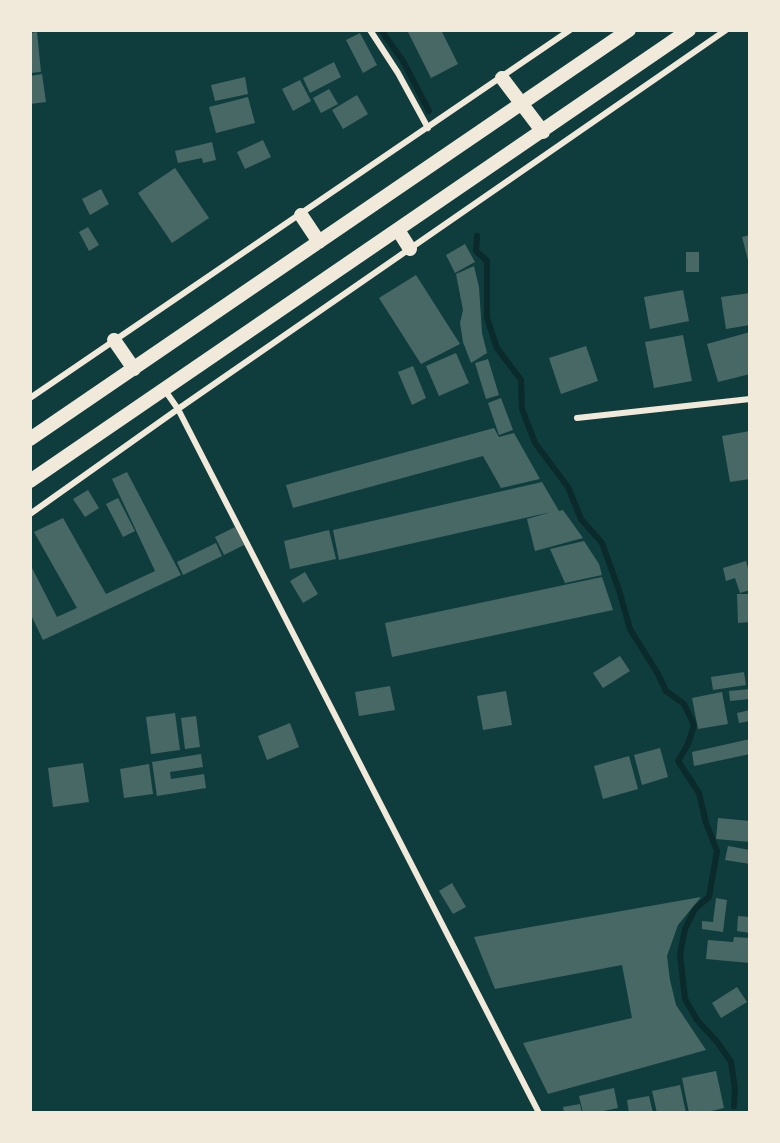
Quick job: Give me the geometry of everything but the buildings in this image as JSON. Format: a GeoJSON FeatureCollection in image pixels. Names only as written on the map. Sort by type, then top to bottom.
{"type":"FeatureCollection","features":[{"type":"Feature","properties":{"kind":"highway"},"geometry":{"type":"LineString","coordinates":[[30,439],[629,30]]}},
{"type":"Feature","properties":{"kind":"highway"},"geometry":{"type":"LineString","coordinates":[[30,481],[689,30]]}},
{"type":"Feature","properties":{"kind":"highway"},"geometry":{"type":"LineString","coordinates":[[502,78],[543,132]]}},
{"type":"Feature","properties":{"kind":"highway"},"geometry":{"type":"LineString","coordinates":[[302,214],[319,242]]}},
{"type":"Feature","properties":{"kind":"highway"},"geometry":{"type":"LineString","coordinates":[[398,230],[410,249]]}},
{"type":"Feature","properties":{"kind":"highway"},"geometry":{"type":"LineString","coordinates":[[114,340],[134,369]]}},
{"type":"Feature","properties":{"kind":"street"},"geometry":{"type":"LineString","coordinates":[[370,30],[428,128]]}},
{"type":"Feature","properties":{"kind":"street"},"geometry":{"type":"LineString","coordinates":[[30,398],[570,30]]}},
{"type":"Feature","properties":{"kind":"street"},"geometry":{"type":"LineString","coordinates":[[30,514],[726,30]]}},
{"type":"Feature","properties":{"kind":"street"},"geometry":{"type":"LineString","coordinates":[[164,388],[178,409],[539,1113]]}},
{"type":"Feature","properties":{"kind":"street"},"geometry":{"type":"LineString","coordinates":[[577,418],[750,399]]}},
{"type":"Feature","properties":{"kind":"waterway"},"geometry":{"type":"LineString","coordinates":[[381,30],[403,61],[429,111]]}},
{"type":"Feature","properties":{"kind":"waterway"},"geometry":{"type":"LineString","coordinates":[[477,236],[476,251],[487,261],[487,318],[497,348],[521,380],[522,409],[535,443],[568,487],[581,519],[602,543],[630,629],[666,691],[684,704],[694,725],[688,744],[678,761],[699,793],[706,823],[717,851],[709,897],[695,909],[685,929],[680,954],[685,999],[697,1020],[718,1043],[731,1062],[735,1089],[734,1106]]}}]}
